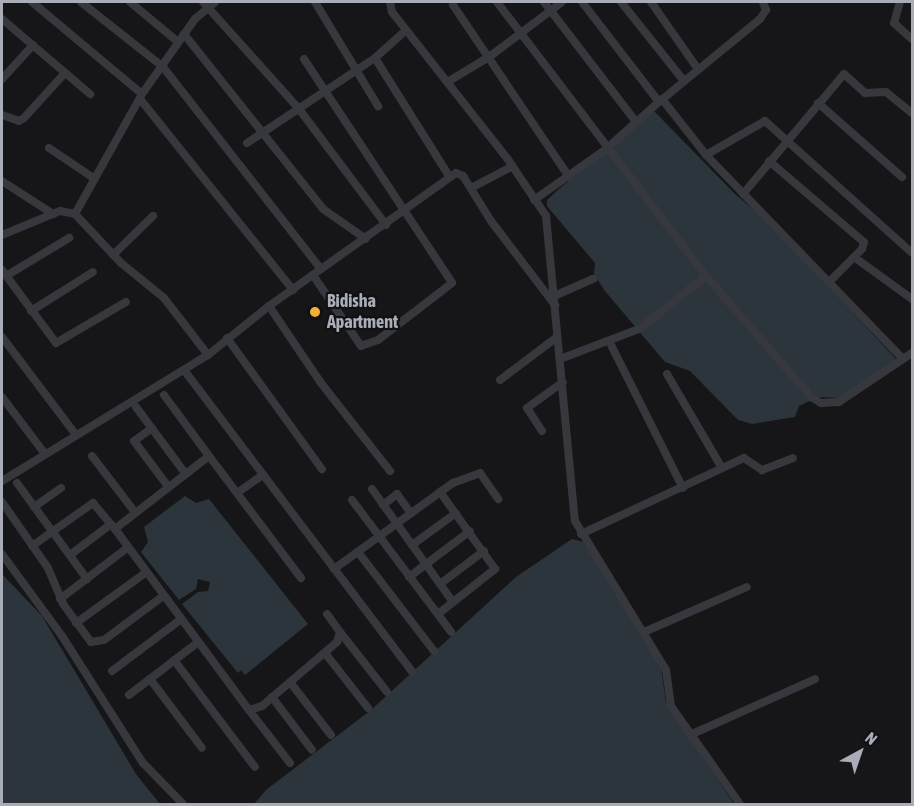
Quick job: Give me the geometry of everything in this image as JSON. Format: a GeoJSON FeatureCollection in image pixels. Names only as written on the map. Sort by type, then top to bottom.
{"type":"FeatureCollection","features":[{"type":"Feature","properties":{"kind":"street"},"geometry":{"type":"LineString","coordinates":[[32,2],[141,97],[293,290]]}},
{"type":"Feature","properties":{"kind":"street"},"geometry":{"type":"LineString","coordinates":[[81,2],[163,67],[321,269]]}},
{"type":"Feature","properties":{"kind":"street"},"geometry":{"type":"LineString","coordinates":[[130,2],[178,42]]}},
{"type":"Feature","properties":{"kind":"street"},"geometry":{"type":"LineString","coordinates":[[315,2],[378,106]]}},
{"type":"Feature","properties":{"kind":"street"},"geometry":{"type":"LineString","coordinates":[[390,2],[392,12],[513,166],[549,224],[572,504],[581,534],[666,670],[671,706],[740,804]]}},
{"type":"Feature","properties":{"kind":"street"},"geometry":{"type":"LineString","coordinates":[[497,2],[606,149],[706,276],[811,397],[821,403],[848,398],[912,353]]}},
{"type":"Feature","properties":{"kind":"street"},"geometry":{"type":"LineString","coordinates":[[544,2],[636,122]]}},
{"type":"Feature","properties":{"kind":"street"},"geometry":{"type":"LineString","coordinates":[[448,81],[489,57],[562,2]]}},
{"type":"Feature","properties":{"kind":"street"},"geometry":{"type":"LineString","coordinates":[[582,2],[706,155],[902,358]]}},
{"type":"Feature","properties":{"kind":"street"},"geometry":{"type":"LineString","coordinates":[[621,2],[684,81]]}},
{"type":"Feature","properties":{"kind":"street"},"geometry":{"type":"LineString","coordinates":[[651,2],[698,69]]}},
{"type":"Feature","properties":{"kind":"street"},"geometry":{"type":"LineString","coordinates":[[534,200],[606,149],[660,101],[760,19],[766,10],[763,2]]}},
{"type":"Feature","properties":{"kind":"street"},"geometry":{"type":"LineString","coordinates":[[900,2],[902,5],[894,23],[912,39]]}},
{"type":"Feature","properties":{"kind":"street"},"geometry":{"type":"LineString","coordinates":[[75,214],[141,97],[178,42],[209,3],[299,109],[386,225]]}},
{"type":"Feature","properties":{"kind":"street"},"geometry":{"type":"LineString","coordinates":[[453,5],[569,177]]}},
{"type":"Feature","properties":{"kind":"street"},"geometry":{"type":"LineString","coordinates":[[2,19],[90,94]]}},
{"type":"Feature","properties":{"kind":"street"},"geometry":{"type":"LineString","coordinates":[[184,34],[323,209],[366,239]]}},
{"type":"Feature","properties":{"kind":"street"},"geometry":{"type":"LineString","coordinates":[[247,143],[375,58],[402,34]]}},
{"type":"Feature","properties":{"kind":"street"},"geometry":{"type":"LineString","coordinates":[[4,73],[33,45]]}},
{"type":"Feature","properties":{"kind":"street"},"geometry":{"type":"LineString","coordinates":[[375,58],[449,176]]}},
{"type":"Feature","properties":{"kind":"street"},"geometry":{"type":"LineString","coordinates":[[304,60],[452,283],[367,346],[356,341],[314,275]]}},
{"type":"Feature","properties":{"kind":"street"},"geometry":{"type":"LineString","coordinates":[[2,115],[19,121],[24,118],[65,73]]}},
{"type":"Feature","properties":{"kind":"street"},"geometry":{"type":"LineString","coordinates":[[742,194],[818,103],[846,74],[865,93],[886,92],[912,113]]}},
{"type":"Feature","properties":{"kind":"street"},"geometry":{"type":"LineString","coordinates":[[818,103],[902,177]]}},
{"type":"Feature","properties":{"kind":"street"},"geometry":{"type":"LineString","coordinates":[[706,155],[760,121],[770,123],[911,252]]}},
{"type":"Feature","properties":{"kind":"street"},"geometry":{"type":"LineString","coordinates":[[49,148],[95,179]]}},
{"type":"Feature","properties":{"kind":"street"},"geometry":{"type":"LineString","coordinates":[[769,161],[864,242],[854,257],[830,281]]}},
{"type":"Feature","properties":{"kind":"street"},"geometry":{"type":"LineString","coordinates":[[471,188],[513,166]]}},
{"type":"Feature","properties":{"kind":"street"},"geometry":{"type":"LineString","coordinates":[[2,481],[208,356],[227,338],[269,306],[386,225],[449,176],[463,176],[491,221],[555,301]]}},
{"type":"Feature","properties":{"kind":"street"},"geometry":{"type":"LineString","coordinates":[[2,181],[53,214]]}},
{"type":"Feature","properties":{"kind":"street"},"geometry":{"type":"LineString","coordinates":[[2,235],[53,214],[68,211],[75,214],[113,255],[164,298],[208,356]]}},
{"type":"Feature","properties":{"kind":"street"},"geometry":{"type":"LineString","coordinates":[[113,255],[153,216]]}},
{"type":"Feature","properties":{"kind":"street"},"geometry":{"type":"LineString","coordinates":[[69,238],[4,273],[56,343],[126,302]]}},
{"type":"Feature","properties":{"kind":"street"},"geometry":{"type":"LineString","coordinates":[[854,257],[912,299]]}},
{"type":"Feature","properties":{"kind":"street"},"geometry":{"type":"LineString","coordinates":[[31,311],[93,272]]}},
{"type":"Feature","properties":{"kind":"street"},"geometry":{"type":"LineString","coordinates":[[560,359],[610,343],[648,324],[706,276]]}},
{"type":"Feature","properties":{"kind":"street"},"geometry":{"type":"LineString","coordinates":[[555,301],[593,279]]}},
{"type":"Feature","properties":{"kind":"street"},"geometry":{"type":"LineString","coordinates":[[269,306],[321,383],[390,471]]}},
{"type":"Feature","properties":{"kind":"street"},"geometry":{"type":"LineString","coordinates":[[2,337],[76,435]]}},
{"type":"Feature","properties":{"kind":"street"},"geometry":{"type":"LineString","coordinates":[[500,380],[557,337]]}},
{"type":"Feature","properties":{"kind":"street"},"geometry":{"type":"LineString","coordinates":[[227,338],[322,469]]}},
{"type":"Feature","properties":{"kind":"street"},"geometry":{"type":"LineString","coordinates":[[610,343],[683,488]]}},
{"type":"Feature","properties":{"kind":"street"},"geometry":{"type":"LineString","coordinates":[[184,370],[412,672]]}},
{"type":"Feature","properties":{"kind":"street"},"geometry":{"type":"LineString","coordinates":[[667,374],[722,468]]}},
{"type":"Feature","properties":{"kind":"street"},"geometry":{"type":"LineString","coordinates":[[542,431],[527,408],[562,382]]}},
{"type":"Feature","properties":{"kind":"street"},"geometry":{"type":"LineString","coordinates":[[164,395],[301,578]]}},
{"type":"Feature","properties":{"kind":"street"},"geometry":{"type":"LineString","coordinates":[[2,398],[45,454]]}},
{"type":"Feature","properties":{"kind":"street"},"geometry":{"type":"LineString","coordinates":[[136,407],[185,473]]}},
{"type":"Feature","properties":{"kind":"street"},"geometry":{"type":"LineString","coordinates":[[152,428],[134,441],[167,485]]}},
{"type":"Feature","properties":{"kind":"street"},"geometry":{"type":"LineString","coordinates":[[92,456],[134,511]]}},
{"type":"Feature","properties":{"kind":"street"},"geometry":{"type":"LineString","coordinates":[[70,555],[113,527],[209,456]]}},
{"type":"Feature","properties":{"kind":"street"},"geometry":{"type":"LineString","coordinates":[[581,534],[744,458],[758,468],[766,470],[793,458]]}},
{"type":"Feature","properties":{"kind":"street"},"geometry":{"type":"LineString","coordinates":[[334,569],[440,492],[480,473],[498,499]]}},
{"type":"Feature","properties":{"kind":"street"},"geometry":{"type":"LineString","coordinates":[[237,493],[263,475]]}},
{"type":"Feature","properties":{"kind":"street"},"geometry":{"type":"LineString","coordinates":[[17,483],[87,579]]}},
{"type":"Feature","properties":{"kind":"street"},"geometry":{"type":"LineString","coordinates":[[34,507],[61,488]]}},
{"type":"Feature","properties":{"kind":"street"},"geometry":{"type":"LineString","coordinates":[[372,489],[453,602]]}},
{"type":"Feature","properties":{"kind":"street"},"geometry":{"type":"LineString","coordinates":[[438,614],[495,569],[440,492]]}},
{"type":"Feature","properties":{"kind":"street"},"geometry":{"type":"LineString","coordinates":[[383,505],[398,494],[411,513]]}},
{"type":"Feature","properties":{"kind":"street"},"geometry":{"type":"LineString","coordinates":[[352,500],[451,632]]}},
{"type":"Feature","properties":{"kind":"street"},"geometry":{"type":"LineString","coordinates":[[2,502],[48,568],[60,599],[86,637],[97,642],[162,597]]}},
{"type":"Feature","properties":{"kind":"street"},"geometry":{"type":"LineString","coordinates":[[32,546],[93,503],[290,763]]}},
{"type":"Feature","properties":{"kind":"street"},"geometry":{"type":"LineString","coordinates":[[412,545],[456,513]]}},
{"type":"Feature","properties":{"kind":"street"},"geometry":{"type":"LineString","coordinates":[[409,577],[470,531]]}},
{"type":"Feature","properties":{"kind":"street"},"geometry":{"type":"LineString","coordinates":[[60,599],[127,548]]}},
{"type":"Feature","properties":{"kind":"street"},"geometry":{"type":"LineString","coordinates":[[440,584],[484,551]]}},
{"type":"Feature","properties":{"kind":"street"},"geometry":{"type":"LineString","coordinates":[[358,552],[434,651]]}},
{"type":"Feature","properties":{"kind":"street"},"geometry":{"type":"LineString","coordinates":[[2,554],[63,636],[143,763],[183,804]]}},
{"type":"Feature","properties":{"kind":"street"},"geometry":{"type":"LineString","coordinates":[[76,623],[145,573]]}},
{"type":"Feature","properties":{"kind":"street"},"geometry":{"type":"LineString","coordinates":[[644,632],[747,587]]}},
{"type":"Feature","properties":{"kind":"street"},"geometry":{"type":"LineString","coordinates":[[327,614],[387,692]]}},
{"type":"Feature","properties":{"kind":"street"},"geometry":{"type":"LineString","coordinates":[[112,671],[180,620]]}},
{"type":"Feature","properties":{"kind":"street"},"geometry":{"type":"LineString","coordinates":[[249,710],[272,697],[338,642],[340,632]]}},
{"type":"Feature","properties":{"kind":"street"},"geometry":{"type":"LineString","coordinates":[[129,695],[197,642]]}},
{"type":"Feature","properties":{"kind":"street"},"geometry":{"type":"LineString","coordinates":[[325,653],[368,708]]}},
{"type":"Feature","properties":{"kind":"street"},"geometry":{"type":"LineString","coordinates":[[174,660],[255,767]]}},
{"type":"Feature","properties":{"kind":"street"},"geometry":{"type":"LineString","coordinates":[[150,679],[202,748]]}},
{"type":"Feature","properties":{"kind":"street"},"geometry":{"type":"LineString","coordinates":[[690,735],[815,679]]}},
{"type":"Feature","properties":{"kind":"street"},"geometry":{"type":"LineString","coordinates":[[290,682],[331,735]]}},
{"type":"Feature","properties":{"kind":"street"},"geometry":{"type":"LineString","coordinates":[[272,697],[312,750]]}},
{"type":"Feature","properties":{"kind":"shaded area"},"geometry":{"type":"Polygon","coordinates":[[[654,111],[735,194],[766,220],[896,359],[840,398],[818,397],[799,406],[795,417],[752,424],[738,420],[690,371],[665,362],[605,291],[594,274],[595,263],[547,206],[547,200],[560,188],[654,111]]]}},
{"type":"Feature","properties":{"kind":"shaded area"},"geometry":{"type":"Polygon","coordinates":[[[185,496],[196,503],[209,499],[308,624],[245,675],[241,670],[238,673],[182,604],[198,592],[208,591],[210,582],[198,579],[196,589],[179,600],[141,552],[148,542],[144,527],[185,496]]]}},
{"type":"Feature","properties":{"kind":"shaded area"},"geometry":{"type":"Polygon","coordinates":[[[572,539],[583,542],[591,552],[661,668],[666,702],[734,804],[254,804],[266,790],[371,710],[516,577],[572,539]]]}},
{"type":"Feature","properties":{"kind":"shaded area"},"geometry":{"type":"Polygon","coordinates":[[[2,574],[42,616],[136,774],[160,804],[2,804],[2,574]]]}},
{"type":"Feature","properties":{"kind":"place","name":"Bidisha Apartment"},"geometry":{"type":"Point","coordinates":[315,312]}}]}
